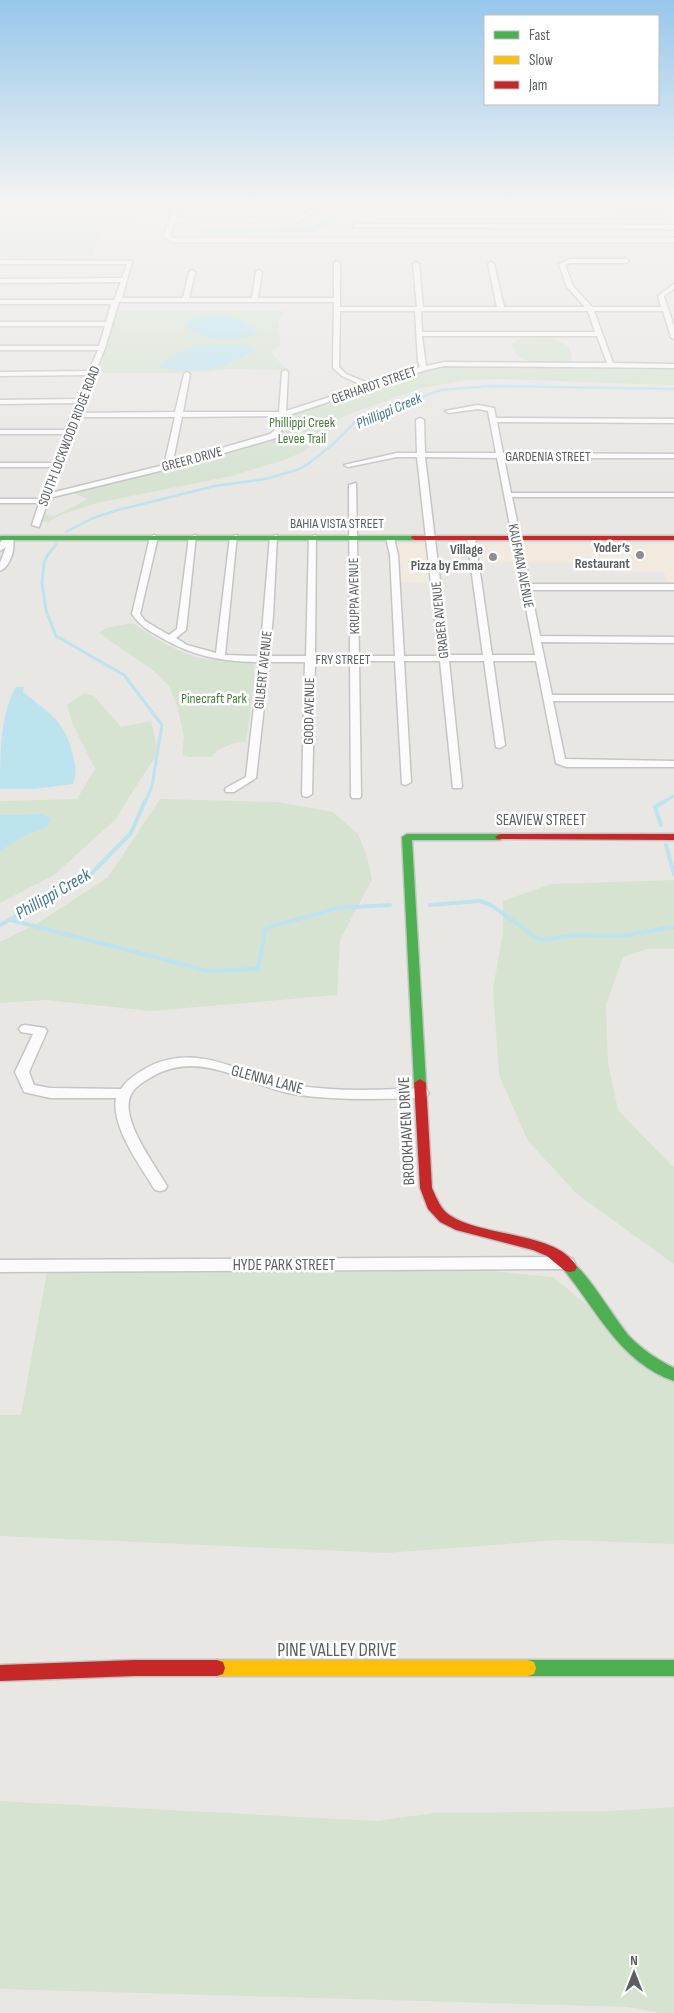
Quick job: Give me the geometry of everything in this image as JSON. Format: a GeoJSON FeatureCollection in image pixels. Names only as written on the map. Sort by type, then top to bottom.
{"type":"FeatureCollection","features":[{"type":"Feature","properties":{"kind":"street","name":"SOUTH LOCKWOOD RIDGE ROAD"},"geometry":{"type":"LineString","coordinates":[[36,525],[68,432],[102,348],[117,297]]}},
{"type":"Feature","properties":{"kind":"street"},"geometry":{"type":"LineString","coordinates":[[336,297],[336,368],[344,375],[370,386]]}},
{"type":"Feature","properties":{"kind":"street"},"geometry":{"type":"LineString","coordinates":[[420,297],[421,306],[416,313],[421,361],[424,368]]}},
{"type":"Feature","properties":{"kind":"street"},"geometry":{"type":"LineString","coordinates":[[499,297],[501,309]]}},
{"type":"Feature","properties":{"kind":"street"},"geometry":{"type":"LineString","coordinates":[[579,297],[590,309],[611,366]]}},
{"type":"Feature","properties":{"kind":"street"},"geometry":{"type":"LineString","coordinates":[[662,297],[674,337]]}},
{"type":"Feature","properties":{"kind":"street"},"geometry":{"type":"LineString","coordinates":[[0,302],[336,300]]}},
{"type":"Feature","properties":{"kind":"street"},"geometry":{"type":"LineString","coordinates":[[337,309],[666,309]]}},
{"type":"Feature","properties":{"kind":"street"},"geometry":{"type":"LineString","coordinates":[[0,324],[108,324]]}},
{"type":"Feature","properties":{"kind":"street"},"geometry":{"type":"LineString","coordinates":[[419,334],[600,334]]}},
{"type":"Feature","properties":{"kind":"street"},"geometry":{"type":"LineString","coordinates":[[0,348],[102,348]]}},
{"type":"Feature","properties":{"kind":"street","name":"GERHARDT STREET"},"geometry":{"type":"LineString","coordinates":[[76,414],[282,415],[424,368],[455,364],[674,366]]}},
{"type":"Feature","properties":{"kind":"street","name":"GREER DRIVE"},"geometry":{"type":"LineString","coordinates":[[0,501],[44,499],[273,436],[280,430],[285,372]]}},
{"type":"Feature","properties":{"kind":"street"},"geometry":{"type":"LineString","coordinates":[[0,374],[92,374]]}},
{"type":"Feature","properties":{"kind":"street"},"geometry":{"type":"LineString","coordinates":[[173,464],[169,461],[187,374]]}},
{"type":"Feature","properties":{"kind":"street"},"geometry":{"type":"LineString","coordinates":[[0,402],[81,401]]}},
{"type":"Feature","properties":{"kind":"street"},"geometry":{"type":"LineString","coordinates":[[449,411],[485,407],[491,410],[492,420],[674,420]]}},
{"type":"Feature","properties":{"kind":"street","name":"GRABER AVENUE"},"geometry":{"type":"LineString","coordinates":[[420,420],[421,455],[432,538],[456,786]]}},
{"type":"Feature","properties":{"kind":"street","name":"KAUFMAN AVENUE"},"geometry":{"type":"LineString","coordinates":[[492,420],[559,758],[563,762],[575,764],[674,764]]}},
{"type":"Feature","properties":{"kind":"street"},"geometry":{"type":"LineString","coordinates":[[0,432],[68,432]]}},
{"type":"Feature","properties":{"kind":"street"},"geometry":{"type":"LineString","coordinates":[[348,465],[387,456],[421,455]]}},
{"type":"Feature","properties":{"kind":"street","name":"GARDENIA STREET"},"geometry":{"type":"LineString","coordinates":[[421,455],[674,456]]}},
{"type":"Feature","properties":{"kind":"street"},"geometry":{"type":"LineString","coordinates":[[0,465],[56,465]]}},
{"type":"Feature","properties":{"kind":"street","name":"KRUPPA AVENUE"},"geometry":{"type":"LineString","coordinates":[[353,485],[356,796]]}},
{"type":"Feature","properties":{"kind":"street"},"geometry":{"type":"LineString","coordinates":[[508,495],[674,495]]}},
{"type":"Feature","properties":{"kind":"street"},"geometry":{"type":"LineString","coordinates":[[220,657],[234,537]]}},
{"type":"Feature","properties":{"kind":"street","name":"GILBERT AVENUE"},"geometry":{"type":"LineString","coordinates":[[230,790],[251,778],[264,659],[274,537]]}},
{"type":"Feature","properties":{"kind":"street"},"geometry":{"type":"LineString","coordinates":[[0,548],[5,538],[11,545],[4,564],[0,568]]}},
{"type":"Feature","properties":{"kind":"street","name":"BAHIA VISTA STREET"},"geometry":{"type":"LineString","coordinates":[[5,538],[674,538]]}},
{"type":"Feature","properties":{"kind":"street","name":"FRY STREET"},"geometry":{"type":"LineString","coordinates":[[154,538],[136,610],[138,617],[142,623],[191,650],[220,657],[264,659],[539,658]]}},
{"type":"Feature","properties":{"kind":"street"},"geometry":{"type":"LineString","coordinates":[[170,639],[181,630],[193,538]]}},
{"type":"Feature","properties":{"kind":"street","name":"GOOD AVENUE"},"geometry":{"type":"LineString","coordinates":[[307,794],[313,538]]}},
{"type":"Feature","properties":{"kind":"street"},"geometry":{"type":"LineString","coordinates":[[390,538],[394,555],[406,782]]}},
{"type":"Feature","properties":{"kind":"street"},"geometry":{"type":"LineString","coordinates":[[471,538],[500,745]]}},
{"type":"Feature","properties":{"kind":"street"},"geometry":{"type":"LineString","coordinates":[[525,587],[674,587]]}},
{"type":"Feature","properties":{"kind":"street"},"geometry":{"type":"LineString","coordinates":[[536,640],[674,640]]}},
{"type":"Feature","properties":{"kind":"street"},"geometry":{"type":"LineString","coordinates":[[547,698],[674,698]]}},
{"type":"Feature","properties":{"kind":"street","name":"SEAVIEW STREET"},"geometry":{"type":"LineString","coordinates":[[407,836],[674,837]]}},
{"type":"Feature","properties":{"kind":"street","name":"BROOKHAVEN DRIVE"},"geometry":{"type":"LineString","coordinates":[[407,836],[426,1188],[428,1196],[437,1212],[458,1226],[552,1252],[568,1263],[617,1334],[638,1353],[674,1375]]}},
{"type":"Feature","properties":{"kind":"street"},"geometry":{"type":"LineString","coordinates":[[25,1029],[41,1031],[22,1072],[29,1089],[50,1093],[124,1094],[120,1108],[124,1124],[160,1186]]}},
{"type":"Feature","properties":{"kind":"street","name":"GLENNA LANE"},"geometry":{"type":"LineString","coordinates":[[124,1094],[137,1080],[153,1070],[165,1065],[189,1061],[212,1064],[268,1083],[308,1092],[422,1094]]}},
{"type":"Feature","properties":{"kind":"street","name":"HYDE PARK STREET"},"geometry":{"type":"LineString","coordinates":[[0,1266],[568,1263]]}},
{"type":"Feature","properties":{"kind":"street","name":"PINE VALLEY DRIVE"},"geometry":{"type":"LineString","coordinates":[[0,1673],[134,1668],[674,1668]]}},
{"type":"Feature","properties":{"kind":"shaded area"},"geometry":{"type":"Polygon","coordinates":[[[396,544],[428,544],[432,583],[399,582],[396,544]]]}},
{"type":"Feature","properties":{"kind":"shaded area"},"geometry":{"type":"Polygon","coordinates":[[[477,544],[513,544],[516,562],[479,562],[477,544]]]}},
{"type":"Feature","properties":{"kind":"shaded area"},"geometry":{"type":"Polygon","coordinates":[[[521,544],[674,544],[674,585],[670,585],[664,572],[623,572],[620,563],[525,562],[521,544]]]}},
{"type":"Feature","properties":{"kind":"green space"},"geometry":{"type":"Polygon","coordinates":[[[117,311],[284,311],[279,319],[280,346],[272,351],[273,355],[288,370],[231,369],[184,373],[95,373],[117,311]]]}},
{"type":"Feature","properties":{"kind":"green space"},"geometry":{"type":"Polygon","coordinates":[[[550,337],[568,346],[572,355],[570,362],[535,362],[519,357],[514,351],[512,343],[522,338],[550,337]]]}},
{"type":"Feature","properties":{"kind":"green space","name":"Phillippi Creek Levee Trail"},"geometry":{"type":"Polygon","coordinates":[[[445,365],[674,367],[674,385],[503,379],[466,380],[422,388],[344,416],[303,452],[284,460],[231,476],[97,503],[63,514],[47,522],[40,522],[43,514],[54,516],[88,499],[70,492],[276,437],[290,416],[294,414],[423,369],[445,365]]]}},
{"type":"Feature","properties":{"kind":"green space","name":"Pinecraft Park"},"geometry":{"type":"Polygon","coordinates":[[[133,623],[148,634],[188,654],[212,660],[254,662],[254,684],[246,742],[234,743],[218,750],[211,757],[189,757],[182,755],[184,736],[176,702],[169,686],[154,671],[99,633],[106,628],[133,623]]]}},
{"type":"Feature","properties":{"kind":"green space"},"geometry":{"type":"Polygon","coordinates":[[[84,693],[94,696],[121,727],[151,721],[158,753],[117,818],[54,875],[0,903],[0,851],[23,837],[47,827],[43,814],[0,815],[0,801],[77,799],[95,769],[73,725],[67,705],[84,693]]]}},
{"type":"Feature","properties":{"kind":"green space"},"geometry":{"type":"Polygon","coordinates":[[[160,799],[278,802],[333,812],[358,834],[367,856],[372,880],[340,940],[337,995],[151,1011],[46,1000],[0,1003],[0,942],[35,925],[108,877],[160,799]]]}},
{"type":"Feature","properties":{"kind":"green space"},"geometry":{"type":"Polygon","coordinates":[[[674,880],[674,949],[647,949],[623,957],[606,1005],[608,1062],[618,1110],[674,1166],[674,1264],[578,1195],[528,1141],[499,1075],[493,989],[503,932],[503,901],[551,884],[674,880]]]}},
{"type":"Feature","properties":{"kind":"green space"},"geometry":{"type":"Polygon","coordinates":[[[481,1270],[553,1277],[674,1382],[674,1544],[559,1540],[387,1553],[0,1536],[0,1415],[21,1415],[47,1272],[481,1270]]]}},
{"type":"Feature","properties":{"kind":"green space"},"geometry":{"type":"Polygon","coordinates":[[[0,1801],[376,1821],[434,1813],[609,1811],[674,1807],[674,2013],[660,2013],[628,2007],[0,1989],[0,1801]]]}},
{"type":"Feature","properties":{"kind":"water"},"geometry":{"type":"Polygon","coordinates":[[[218,315],[240,319],[258,333],[240,339],[211,339],[185,326],[191,319],[218,315]]]}},
{"type":"Feature","properties":{"kind":"water"},"geometry":{"type":"Polygon","coordinates":[[[242,344],[256,349],[233,362],[221,366],[185,371],[158,367],[169,358],[196,345],[242,344]]]}},
{"type":"Feature","properties":{"kind":"water"},"geometry":{"type":"Polygon","coordinates":[[[16,687],[24,687],[23,692],[48,712],[66,734],[75,767],[73,784],[34,789],[0,789],[4,722],[16,687]]]}},
{"type":"Feature","properties":{"kind":"water"},"geometry":{"type":"Polygon","coordinates":[[[43,814],[50,818],[47,827],[23,837],[0,851],[0,815],[43,814]]]}},
{"type":"Feature","properties":{"kind":"waterway","name":"Phillippi Creek"},"geometry":{"type":"LineString","coordinates":[[66,532],[93,518],[118,510],[215,486],[265,479],[297,470],[308,464],[332,445],[356,421],[441,390],[491,386],[674,389]]}},
{"type":"Feature","properties":{"kind":"waterway","name":"Phillippi Creek"},"geometry":{"type":"LineString","coordinates":[[48,555],[56,544]]}},
{"type":"Feature","properties":{"kind":"waterway","name":"Phillippi Creek"},"geometry":{"type":"LineString","coordinates":[[48,554],[44,563],[42,583],[46,610],[56,636],[124,675],[162,725],[152,786],[145,803]]}},
{"type":"Feature","properties":{"kind":"waterway"},"geometry":{"type":"LineString","coordinates":[[662,803],[674,796]]}},
{"type":"Feature","properties":{"kind":"waterway","name":"Phillippi Creek"},"geometry":{"type":"LineString","coordinates":[[0,925],[90,875],[131,833],[145,801]]}},
{"type":"Feature","properties":{"kind":"waterway"},"geometry":{"type":"LineString","coordinates":[[661,825],[655,807],[665,801]]}},
{"type":"Feature","properties":{"kind":"waterway"},"geometry":{"type":"LineString","coordinates":[[666,845],[674,874]]}},
{"type":"Feature","properties":{"kind":"waterway"},"geometry":{"type":"LineString","coordinates":[[430,905],[480,901],[491,905],[538,939],[547,940],[571,935],[621,936],[674,927]]}},
{"type":"Feature","properties":{"kind":"waterway"},"geometry":{"type":"LineString","coordinates":[[11,920],[208,971],[258,969],[266,928],[338,908],[390,905]]}},
{"type":"Feature","properties":{"kind":"traffic: fast"},"geometry":{"type":"LineString","coordinates":[[0,538],[415,538]]}},
{"type":"Feature","properties":{"kind":"traffic: fast"},"geometry":{"type":"LineString","coordinates":[[420,1083],[407,837],[500,837]]}},
{"type":"Feature","properties":{"kind":"traffic: fast"},"geometry":{"type":"LineString","coordinates":[[570,1267],[625,1341],[638,1353],[674,1375]]}},
{"type":"Feature","properties":{"kind":"traffic: fast"},"geometry":{"type":"LineString","coordinates":[[528,1668],[674,1668]]}},
{"type":"Feature","properties":{"kind":"traffic: slow"},"geometry":{"type":"LineString","coordinates":[[217,1668],[528,1668]]}},
{"type":"Feature","properties":{"kind":"traffic: jam"},"geometry":{"type":"LineString","coordinates":[[415,538],[674,538]]}},
{"type":"Feature","properties":{"kind":"traffic: jam"},"geometry":{"type":"LineString","coordinates":[[500,837],[674,837]]}},
{"type":"Feature","properties":{"kind":"traffic: jam"},"geometry":{"type":"LineString","coordinates":[[420,1083],[426,1188],[433,1206],[445,1219],[461,1227],[552,1252],[570,1267]]}},
{"type":"Feature","properties":{"kind":"traffic: jam"},"geometry":{"type":"LineString","coordinates":[[0,1673],[134,1668],[217,1668]]}},
{"type":"Feature","properties":{"kind":"place","name":"Yoder‘s Restaurant"},"geometry":{"type":"Point","coordinates":[640,555]}},
{"type":"Feature","properties":{"kind":"place","name":"Village Pizza by Emma"},"geometry":{"type":"Point","coordinates":[493,557]}}]}
